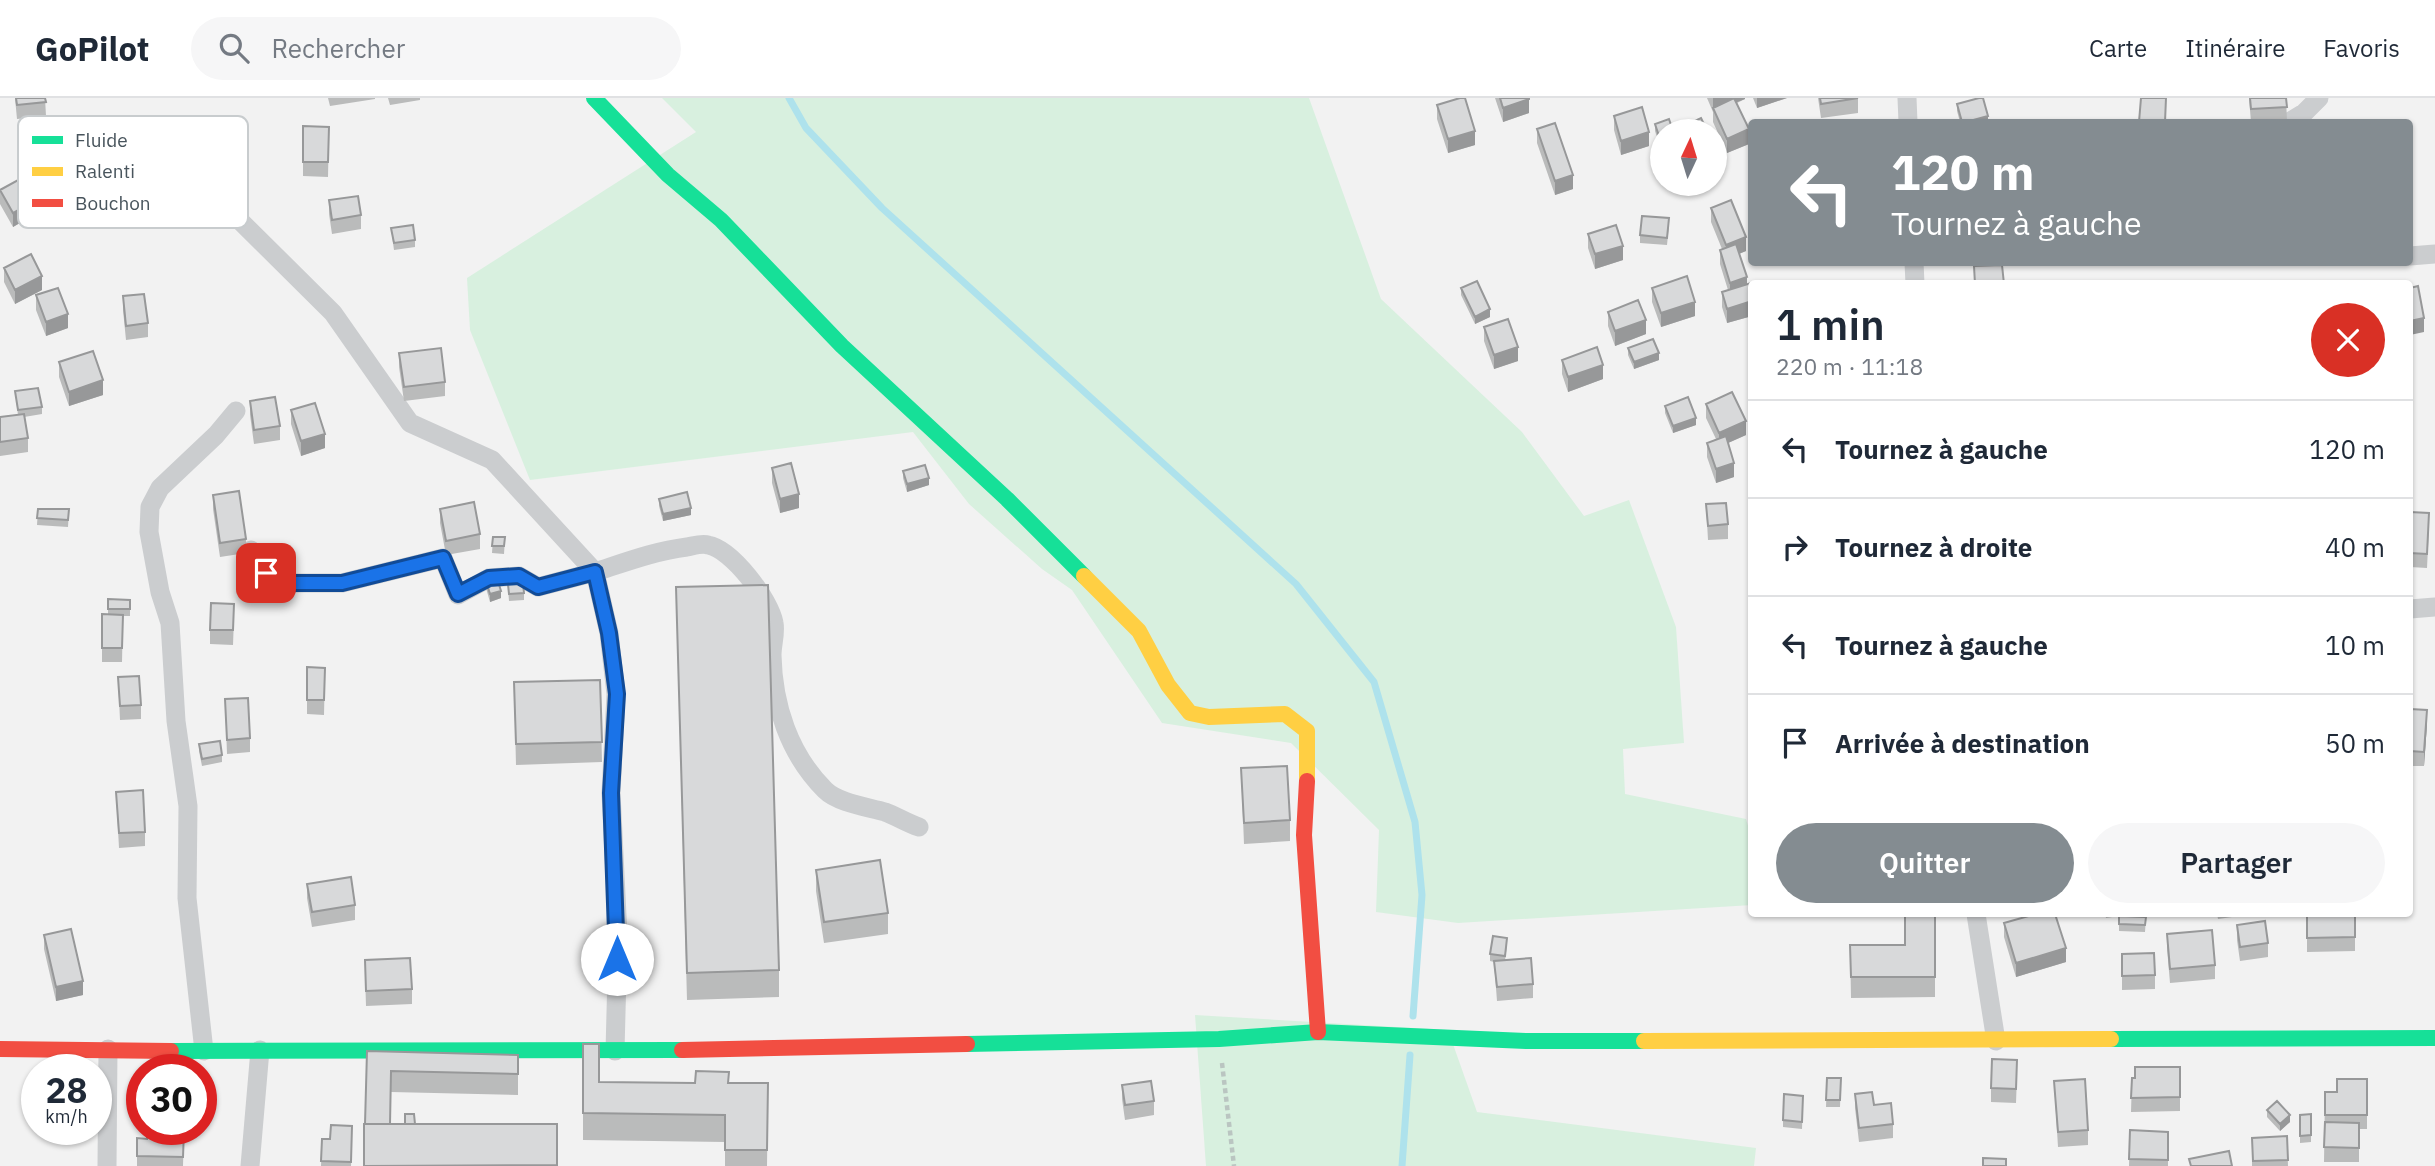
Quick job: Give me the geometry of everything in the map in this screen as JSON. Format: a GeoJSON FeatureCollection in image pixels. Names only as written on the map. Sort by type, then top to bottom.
{"type":"FeatureCollection","features":[{"type":"Feature","properties":{"kind":"street"},"geometry":{"type":"LineString","coordinates":[[594,98],[668,174],[720,220],[842,346],[1007,499],[1139,631],[1168,685],[1190,713],[1209,717],[1285,715],[1307,731],[1309,758],[1304,835],[1318,1032]]}},
{"type":"Feature","properties":{"kind":"street"},"geometry":{"type":"LineString","coordinates":[[1907,98],[1908,119]]}},
{"type":"Feature","properties":{"kind":"street"},"geometry":{"type":"LineString","coordinates":[[2294,119],[2319,98]]}},
{"type":"Feature","properties":{"kind":"street"},"geometry":{"type":"LineString","coordinates":[[247,228],[333,313],[410,423],[492,460],[595,572],[609,633],[617,694],[611,793],[618,936],[615,1051]]}},
{"type":"Feature","properties":{"kind":"street"},"geometry":{"type":"LineString","coordinates":[[2413,256],[2435,254]]}},
{"type":"Feature","properties":{"kind":"street"},"geometry":{"type":"LineString","coordinates":[[204,1051],[187,898],[188,806],[176,721],[170,623],[160,592],[149,532],[150,507],[160,488],[216,435],[236,411]]}},
{"type":"Feature","properties":{"kind":"street"},"geometry":{"type":"LineString","coordinates":[[251,550],[266,573],[290,583],[342,583],[443,558],[458,594],[489,578],[519,576],[538,587],[661,551],[708,544],[731,556],[768,604],[775,625],[773,665],[780,715],[789,740],[807,767],[827,792],[919,827]]}},
{"type":"Feature","properties":{"kind":"street"},"geometry":{"type":"LineString","coordinates":[[2413,609],[2435,607]]}},
{"type":"Feature","properties":{"kind":"street"},"geometry":{"type":"LineString","coordinates":[[1976,917],[1996,1041]]}},
{"type":"Feature","properties":{"kind":"street"},"geometry":{"type":"LineString","coordinates":[[0,1049],[615,1051],[1219,1039],[1318,1032],[1527,1041],[2435,1038]]}},
{"type":"Feature","properties":{"kind":"street"},"geometry":{"type":"LineString","coordinates":[[107,1166],[108,1049]]}},
{"type":"Feature","properties":{"kind":"street"},"geometry":{"type":"LineString","coordinates":[[250,1166],[260,1051]]}},
{"type":"Feature","properties":{"kind":"path"},"geometry":{"type":"LineString","coordinates":[[1219,1039],[1234,1166]]}},
{"type":"Feature","properties":{"kind":"green space"},"geometry":{"type":"Polygon","coordinates":[[[662,98],[1309,98],[1381,299],[1522,432],[1584,516],[1629,500],[1676,627],[1684,743],[1623,749],[1625,794],[1746,819],[1748,905],[1458,923],[1376,912],[1379,830],[1291,743],[1162,723],[1072,590],[1042,569],[969,504],[913,432],[530,480],[470,330],[467,278],[696,132],[662,98]]]}},
{"type":"Feature","properties":{"kind":"green space"},"geometry":{"type":"Polygon","coordinates":[[[1195,1015],[1448,1030],[1477,1112],[1756,1148],[1754,1166],[1206,1166],[1195,1015]]]}},
{"type":"Feature","properties":{"kind":"building"},"geometry":{"type":"Polygon","coordinates":[[[16,98],[45,98],[46,102],[17,105],[16,98]]]}},
{"type":"Feature","properties":{"kind":"building"},"geometry":{"type":"Polygon","coordinates":[[[1465,98],[1475,131],[1448,139],[1437,105],[1465,98]]]}},
{"type":"Feature","properties":{"kind":"building"},"geometry":{"type":"Polygon","coordinates":[[[1500,98],[1529,98],[1529,99],[1503,108],[1500,98]]]}},
{"type":"Feature","properties":{"kind":"building"},"geometry":{"type":"Polygon","coordinates":[[[1734,98],[1748,129],[1727,139],[1727,119],[1718,119],[1713,108],[1734,98]]]}},
{"type":"Feature","properties":{"kind":"building"},"geometry":{"type":"Polygon","coordinates":[[[1820,98],[1858,98],[1821,104],[1820,98]]]}},
{"type":"Feature","properties":{"kind":"building"},"geometry":{"type":"Polygon","coordinates":[[[1983,98],[1988,116],[1961,119],[1957,104],[1983,98]]]}},
{"type":"Feature","properties":{"kind":"building"},"geometry":{"type":"Polygon","coordinates":[[[2141,98],[2166,98],[2165,119],[2139,119],[2141,98]]]}},
{"type":"Feature","properties":{"kind":"building"},"geometry":{"type":"Polygon","coordinates":[[[2250,98],[2286,98],[2287,107],[2251,109],[2250,98]]]}},
{"type":"Feature","properties":{"kind":"building"},"geometry":{"type":"Polygon","coordinates":[[[1642,107],[1649,132],[1621,141],[1614,116],[1642,107]]]}},
{"type":"Feature","properties":{"kind":"building"},"geometry":{"type":"Polygon","coordinates":[[[1555,123],[1573,175],[1555,181],[1537,129],[1555,123]]]}},
{"type":"Feature","properties":{"kind":"building"},"geometry":{"type":"Polygon","coordinates":[[[303,126],[329,127],[328,162],[303,162],[303,126]]]}},
{"type":"Feature","properties":{"kind":"building"},"geometry":{"type":"Polygon","coordinates":[[[18,180],[18,210],[13,213],[0,190],[18,180]]]}},
{"type":"Feature","properties":{"kind":"building"},"geometry":{"type":"Polygon","coordinates":[[[358,196],[361,215],[332,220],[329,200],[358,196]]]}},
{"type":"Feature","properties":{"kind":"building"},"geometry":{"type":"Polygon","coordinates":[[[1731,200],[1746,237],[1726,245],[1711,208],[1731,200]]]}},
{"type":"Feature","properties":{"kind":"building"},"geometry":{"type":"Polygon","coordinates":[[[1642,216],[1669,218],[1667,238],[1640,235],[1642,216]]]}},
{"type":"Feature","properties":{"kind":"building"},"geometry":{"type":"Polygon","coordinates":[[[413,225],[415,240],[394,243],[391,228],[413,225]]]}},
{"type":"Feature","properties":{"kind":"building"},"geometry":{"type":"Polygon","coordinates":[[[1616,225],[1623,246],[1595,254],[1588,234],[1616,225]]]}},
{"type":"Feature","properties":{"kind":"building"},"geometry":{"type":"Polygon","coordinates":[[[1736,244],[1747,277],[1730,283],[1720,250],[1736,244]]]}},
{"type":"Feature","properties":{"kind":"building"},"geometry":{"type":"Polygon","coordinates":[[[31,254],[42,276],[15,290],[4,268],[31,254]]]}},
{"type":"Feature","properties":{"kind":"building"},"geometry":{"type":"Polygon","coordinates":[[[1974,266],[2002,266],[2004,280],[1975,280],[1974,266]]]}},
{"type":"Feature","properties":{"kind":"building"},"geometry":{"type":"Polygon","coordinates":[[[1687,276],[1695,302],[1661,313],[1652,288],[1687,276]]]}},
{"type":"Feature","properties":{"kind":"building"},"geometry":{"type":"Polygon","coordinates":[[[1477,281],[1490,309],[1475,317],[1461,288],[1477,281]]]}},
{"type":"Feature","properties":{"kind":"building"},"geometry":{"type":"Polygon","coordinates":[[[1748,284],[1748,302],[1727,309],[1722,292],[1748,284]]]}},
{"type":"Feature","properties":{"kind":"building"},"geometry":{"type":"Polygon","coordinates":[[[2418,286],[2424,318],[2413,320],[2413,287],[2418,286]]]}},
{"type":"Feature","properties":{"kind":"building"},"geometry":{"type":"Polygon","coordinates":[[[58,288],[68,314],[46,322],[36,295],[58,288]]]}},
{"type":"Feature","properties":{"kind":"building"},"geometry":{"type":"Polygon","coordinates":[[[144,294],[148,323],[126,326],[123,296],[144,294]]]}},
{"type":"Feature","properties":{"kind":"building"},"geometry":{"type":"Polygon","coordinates":[[[1638,300],[1646,320],[1615,331],[1608,312],[1638,300]]]}},
{"type":"Feature","properties":{"kind":"building"},"geometry":{"type":"Polygon","coordinates":[[[1508,319],[1518,347],[1494,355],[1484,327],[1508,319]]]}},
{"type":"Feature","properties":{"kind":"building"},"geometry":{"type":"Polygon","coordinates":[[[1653,339],[1659,353],[1634,362],[1628,348],[1653,339]]]}},
{"type":"Feature","properties":{"kind":"building"},"geometry":{"type":"Polygon","coordinates":[[[1597,347],[1603,365],[1568,377],[1562,360],[1597,347]]]}},
{"type":"Feature","properties":{"kind":"building"},"geometry":{"type":"Polygon","coordinates":[[[441,348],[445,382],[404,387],[399,353],[441,348]]]}},
{"type":"Feature","properties":{"kind":"building"},"geometry":{"type":"Polygon","coordinates":[[[93,351],[103,380],[69,392],[59,362],[93,351]]]}},
{"type":"Feature","properties":{"kind":"building"},"geometry":{"type":"Polygon","coordinates":[[[38,388],[42,407],[18,410],[15,391],[38,388]]]}},
{"type":"Feature","properties":{"kind":"building"},"geometry":{"type":"Polygon","coordinates":[[[1732,392],[1746,421],[1719,433],[1706,404],[1732,392]]]}},
{"type":"Feature","properties":{"kind":"building"},"geometry":{"type":"Polygon","coordinates":[[[275,397],[280,426],[254,430],[250,401],[275,397]]]}},
{"type":"Feature","properties":{"kind":"building"},"geometry":{"type":"Polygon","coordinates":[[[1688,397],[1696,418],[1673,426],[1665,406],[1688,397]]]}},
{"type":"Feature","properties":{"kind":"building"},"geometry":{"type":"Polygon","coordinates":[[[315,403],[325,434],[301,441],[291,410],[315,403]]]}},
{"type":"Feature","properties":{"kind":"building"},"geometry":{"type":"Polygon","coordinates":[[[24,414],[28,438],[0,442],[0,417],[24,414]]]}},
{"type":"Feature","properties":{"kind":"building"},"geometry":{"type":"Polygon","coordinates":[[[1726,436],[1734,463],[1716,469],[1707,443],[1726,436]]]}},
{"type":"Feature","properties":{"kind":"building"},"geometry":{"type":"Polygon","coordinates":[[[791,463],[799,494],[780,499],[772,468],[791,463]]]}},
{"type":"Feature","properties":{"kind":"building"},"geometry":{"type":"Polygon","coordinates":[[[925,465],[929,478],[907,484],[903,471],[925,465]]]}},
{"type":"Feature","properties":{"kind":"building"},"geometry":{"type":"Polygon","coordinates":[[[239,491],[246,539],[220,543],[213,495],[239,491]]]}},
{"type":"Feature","properties":{"kind":"building"},"geometry":{"type":"Polygon","coordinates":[[[687,492],[691,508],[663,514],[659,499],[687,492]]]}},
{"type":"Feature","properties":{"kind":"building"},"geometry":{"type":"Polygon","coordinates":[[[474,502],[480,534],[446,541],[440,509],[474,502]]]}},
{"type":"Feature","properties":{"kind":"building"},"geometry":{"type":"Polygon","coordinates":[[[1726,503],[1728,524],[1708,526],[1706,504],[1726,503]]]}},
{"type":"Feature","properties":{"kind":"building"},"geometry":{"type":"Polygon","coordinates":[[[38,509],[69,509],[68,520],[37,518],[38,509]]]}},
{"type":"Feature","properties":{"kind":"building"},"geometry":{"type":"Polygon","coordinates":[[[2413,512],[2429,513],[2427,554],[2413,553],[2413,512]]]}},
{"type":"Feature","properties":{"kind":"building"},"geometry":{"type":"Polygon","coordinates":[[[493,537],[505,537],[504,546],[492,546],[493,537]]]}},
{"type":"Feature","properties":{"kind":"building"},"geometry":{"type":"Polygon","coordinates":[[[522,573],[524,593],[509,594],[507,575],[522,573]]]}},
{"type":"Feature","properties":{"kind":"building"},"geometry":{"type":"Polygon","coordinates":[[[497,578],[501,591],[490,594],[486,581],[497,578]]]}},
{"type":"Feature","properties":{"kind":"building"},"geometry":{"type":"Polygon","coordinates":[[[768,585],[779,970],[687,973],[676,587],[768,585]]]}},
{"type":"Feature","properties":{"kind":"building"},"geometry":{"type":"Polygon","coordinates":[[[108,599],[130,600],[130,609],[108,609],[108,599]]]}},
{"type":"Feature","properties":{"kind":"building"},"geometry":{"type":"Polygon","coordinates":[[[211,603],[234,604],[233,630],[210,630],[211,603]]]}},
{"type":"Feature","properties":{"kind":"building"},"geometry":{"type":"Polygon","coordinates":[[[102,614],[123,615],[122,648],[102,648],[102,614]]]}},
{"type":"Feature","properties":{"kind":"building"},"geometry":{"type":"Polygon","coordinates":[[[307,667],[325,668],[324,700],[307,700],[307,667]]]}},
{"type":"Feature","properties":{"kind":"building"},"geometry":{"type":"Polygon","coordinates":[[[139,676],[141,705],[120,706],[118,677],[139,676]]]}},
{"type":"Feature","properties":{"kind":"building"},"geometry":{"type":"Polygon","coordinates":[[[600,680],[602,742],[516,744],[514,682],[600,680]]]}},
{"type":"Feature","properties":{"kind":"building"},"geometry":{"type":"Polygon","coordinates":[[[248,698],[250,738],[227,740],[225,699],[248,698]]]}},
{"type":"Feature","properties":{"kind":"building"},"geometry":{"type":"Polygon","coordinates":[[[2413,709],[2427,710],[2424,752],[2413,751],[2413,709]]]}},
{"type":"Feature","properties":{"kind":"building"},"geometry":{"type":"Polygon","coordinates":[[[220,741],[222,755],[202,759],[199,744],[220,741]]]}},
{"type":"Feature","properties":{"kind":"building"},"geometry":{"type":"Polygon","coordinates":[[[1287,766],[1290,820],[1244,823],[1241,768],[1287,766]]]}},
{"type":"Feature","properties":{"kind":"building"},"geometry":{"type":"Polygon","coordinates":[[[143,790],[145,832],[119,833],[116,792],[143,790]]]}},
{"type":"Feature","properties":{"kind":"building"},"geometry":{"type":"Polygon","coordinates":[[[880,860],[888,913],[824,922],[816,870],[880,860]]]}},
{"type":"Feature","properties":{"kind":"building"},"geometry":{"type":"Polygon","coordinates":[[[351,877],[355,905],[312,912],[307,884],[351,877]]]}},
{"type":"Feature","properties":{"kind":"building"},"geometry":{"type":"Polygon","coordinates":[[[1905,917],[1935,917],[1935,977],[1851,977],[1850,945],[1905,945],[1905,917]]]}},
{"type":"Feature","properties":{"kind":"building"},"geometry":{"type":"Polygon","coordinates":[[[2025,917],[2056,917],[2066,948],[2016,963],[2004,923],[2025,917]]]}},
{"type":"Feature","properties":{"kind":"building"},"geometry":{"type":"Polygon","coordinates":[[[2119,917],[2146,917],[2145,925],[2119,924],[2119,917]]]}},
{"type":"Feature","properties":{"kind":"building"},"geometry":{"type":"Polygon","coordinates":[[[2307,917],[2355,917],[2355,937],[2307,938],[2307,917]]]}},
{"type":"Feature","properties":{"kind":"building"},"geometry":{"type":"Polygon","coordinates":[[[2265,921],[2268,943],[2240,947],[2237,925],[2265,921]]]}},
{"type":"Feature","properties":{"kind":"building"},"geometry":{"type":"Polygon","coordinates":[[[71,929],[83,981],[56,987],[44,935],[71,929]]]}},
{"type":"Feature","properties":{"kind":"building"},"geometry":{"type":"Polygon","coordinates":[[[2212,930],[2215,965],[2170,969],[2167,934],[2212,930]]]}},
{"type":"Feature","properties":{"kind":"building"},"geometry":{"type":"Polygon","coordinates":[[[1493,936],[1507,938],[1505,956],[1490,954],[1493,936]]]}},
{"type":"Feature","properties":{"kind":"building"},"geometry":{"type":"Polygon","coordinates":[[[2154,953],[2155,975],[2122,976],[2122,954],[2154,953]]]}},
{"type":"Feature","properties":{"kind":"building"},"geometry":{"type":"Polygon","coordinates":[[[410,958],[412,989],[366,991],[365,960],[410,958]]]}},
{"type":"Feature","properties":{"kind":"building"},"geometry":{"type":"Polygon","coordinates":[[[1531,958],[1533,984],[1497,987],[1494,961],[1531,958]]]}},
{"type":"Feature","properties":{"kind":"building"},"geometry":{"type":"Polygon","coordinates":[[[583,1044],[599,1044],[599,1082],[695,1083],[696,1071],[729,1072],[728,1083],[768,1083],[767,1150],[725,1150],[725,1115],[583,1113],[583,1044]]]}},
{"type":"Feature","properties":{"kind":"building"},"geometry":{"type":"Polygon","coordinates":[[[367,1051],[518,1055],[518,1074],[391,1071],[390,1124],[365,1124],[367,1051]]]}},
{"type":"Feature","properties":{"kind":"building"},"geometry":{"type":"Polygon","coordinates":[[[1992,1059],[2017,1060],[2016,1089],[1991,1088],[1992,1059]]]}},
{"type":"Feature","properties":{"kind":"building"},"geometry":{"type":"Polygon","coordinates":[[[2135,1067],[2180,1067],[2180,1097],[2131,1098],[2135,1067]]]}},
{"type":"Feature","properties":{"kind":"building"},"geometry":{"type":"Polygon","coordinates":[[[1827,1078],[1841,1078],[1840,1100],[1826,1100],[1827,1078]]]}},
{"type":"Feature","properties":{"kind":"building"},"geometry":{"type":"Polygon","coordinates":[[[2085,1079],[2088,1130],[2058,1132],[2054,1081],[2085,1079]]]}},
{"type":"Feature","properties":{"kind":"building"},"geometry":{"type":"Polygon","coordinates":[[[2337,1079],[2367,1079],[2367,1115],[2325,1115],[2325,1092],[2337,1092],[2337,1079]]]}},
{"type":"Feature","properties":{"kind":"building"},"geometry":{"type":"Polygon","coordinates":[[[1151,1081],[1154,1101],[1125,1105],[1122,1085],[1151,1081]]]}},
{"type":"Feature","properties":{"kind":"building"},"geometry":{"type":"Polygon","coordinates":[[[1872,1092],[1874,1105],[1891,1103],[1893,1124],[1859,1128],[1855,1094],[1872,1092]]]}},
{"type":"Feature","properties":{"kind":"building"},"geometry":{"type":"Polygon","coordinates":[[[1784,1094],[1803,1096],[1802,1122],[1783,1120],[1784,1094]]]}},
{"type":"Feature","properties":{"kind":"building"},"geometry":{"type":"Polygon","coordinates":[[[2277,1101],[2290,1115],[2280,1124],[2267,1110],[2277,1101]]]}},
{"type":"Feature","properties":{"kind":"building"},"geometry":{"type":"Polygon","coordinates":[[[405,1114],[414,1114],[415,1124],[405,1124],[405,1114]]]}},
{"type":"Feature","properties":{"kind":"building"},"geometry":{"type":"Polygon","coordinates":[[[2311,1114],[2311,1135],[2300,1136],[2300,1115],[2311,1114]]]}},
{"type":"Feature","properties":{"kind":"building"},"geometry":{"type":"Polygon","coordinates":[[[2325,1122],[2359,1123],[2359,1148],[2324,1147],[2325,1122]]]}},
{"type":"Feature","properties":{"kind":"building"},"geometry":{"type":"Polygon","coordinates":[[[364,1124],[557,1124],[557,1165],[364,1166],[364,1124]]]}},
{"type":"Feature","properties":{"kind":"building"},"geometry":{"type":"Polygon","coordinates":[[[331,1125],[352,1126],[351,1162],[321,1161],[322,1139],[330,1139],[331,1125]]]}},
{"type":"Feature","properties":{"kind":"building"},"geometry":{"type":"Polygon","coordinates":[[[2130,1130],[2168,1132],[2168,1160],[2129,1159],[2130,1130]]]}},
{"type":"Feature","properties":{"kind":"building"},"geometry":{"type":"Polygon","coordinates":[[[2287,1136],[2288,1160],[2253,1161],[2252,1138],[2287,1136]]]}},
{"type":"Feature","properties":{"kind":"building"},"geometry":{"type":"Polygon","coordinates":[[[137,1145],[183,1145],[183,1157],[137,1156],[137,1145]]]}},
{"type":"Feature","properties":{"kind":"building"},"geometry":{"type":"Polygon","coordinates":[[[2229,1151],[2232,1166],[2191,1166],[2189,1159],[2229,1151]]]}},
{"type":"Feature","properties":{"kind":"building"},"geometry":{"type":"Polygon","coordinates":[[[1983,1158],[2006,1159],[2006,1166],[1983,1166],[1983,1158]]]}},
{"type":"Feature","properties":{"kind":"waterway"},"geometry":{"type":"LineString","coordinates":[[789,98],[806,128],[882,208],[1296,584],[1374,682],[1415,822],[1422,895],[1413,1016]]}},
{"type":"Feature","properties":{"kind":"waterway"},"geometry":{"type":"LineString","coordinates":[[1402,1166],[1410,1055]]}},
{"type":"Feature","properties":{"kind":"traffic: fast"},"geometry":{"type":"LineString","coordinates":[[594,98],[668,175],[721,220],[842,346],[1007,499],[1084,576]]}},
{"type":"Feature","properties":{"kind":"traffic: fast"},"geometry":{"type":"LineString","coordinates":[[967,1044],[1219,1039],[1318,1032],[1526,1041],[1644,1041]]}},
{"type":"Feature","properties":{"kind":"traffic: fast"},"geometry":{"type":"LineString","coordinates":[[2111,1039],[2435,1038]]}},
{"type":"Feature","properties":{"kind":"traffic: fast"},"geometry":{"type":"LineString","coordinates":[[171,1051],[682,1050]]}},
{"type":"Feature","properties":{"kind":"traffic: slow"},"geometry":{"type":"LineString","coordinates":[[1084,576],[1139,631],[1168,685],[1190,713],[1209,717],[1285,714],[1307,731],[1307,781]]}},
{"type":"Feature","properties":{"kind":"traffic: slow"},"geometry":{"type":"LineString","coordinates":[[1644,1041],[2111,1039]]}},
{"type":"Feature","properties":{"kind":"traffic: jam"},"geometry":{"type":"LineString","coordinates":[[1307,781],[1304,835],[1318,1032]]}},
{"type":"Feature","properties":{"kind":"traffic: jam"},"geometry":{"type":"LineString","coordinates":[[682,1050],[967,1044]]}},
{"type":"Feature","properties":{"kind":"traffic: jam"},"geometry":{"type":"LineString","coordinates":[[0,1049],[171,1051]]}},
{"type":"Feature","properties":{"kind":"route"},"geometry":{"type":"LineString","coordinates":[[266,573],[290,583],[342,583],[443,558],[458,594],[489,578],[519,576],[538,587],[595,572],[609,633],[617,694],[611,793],[617,959]]}}]}
